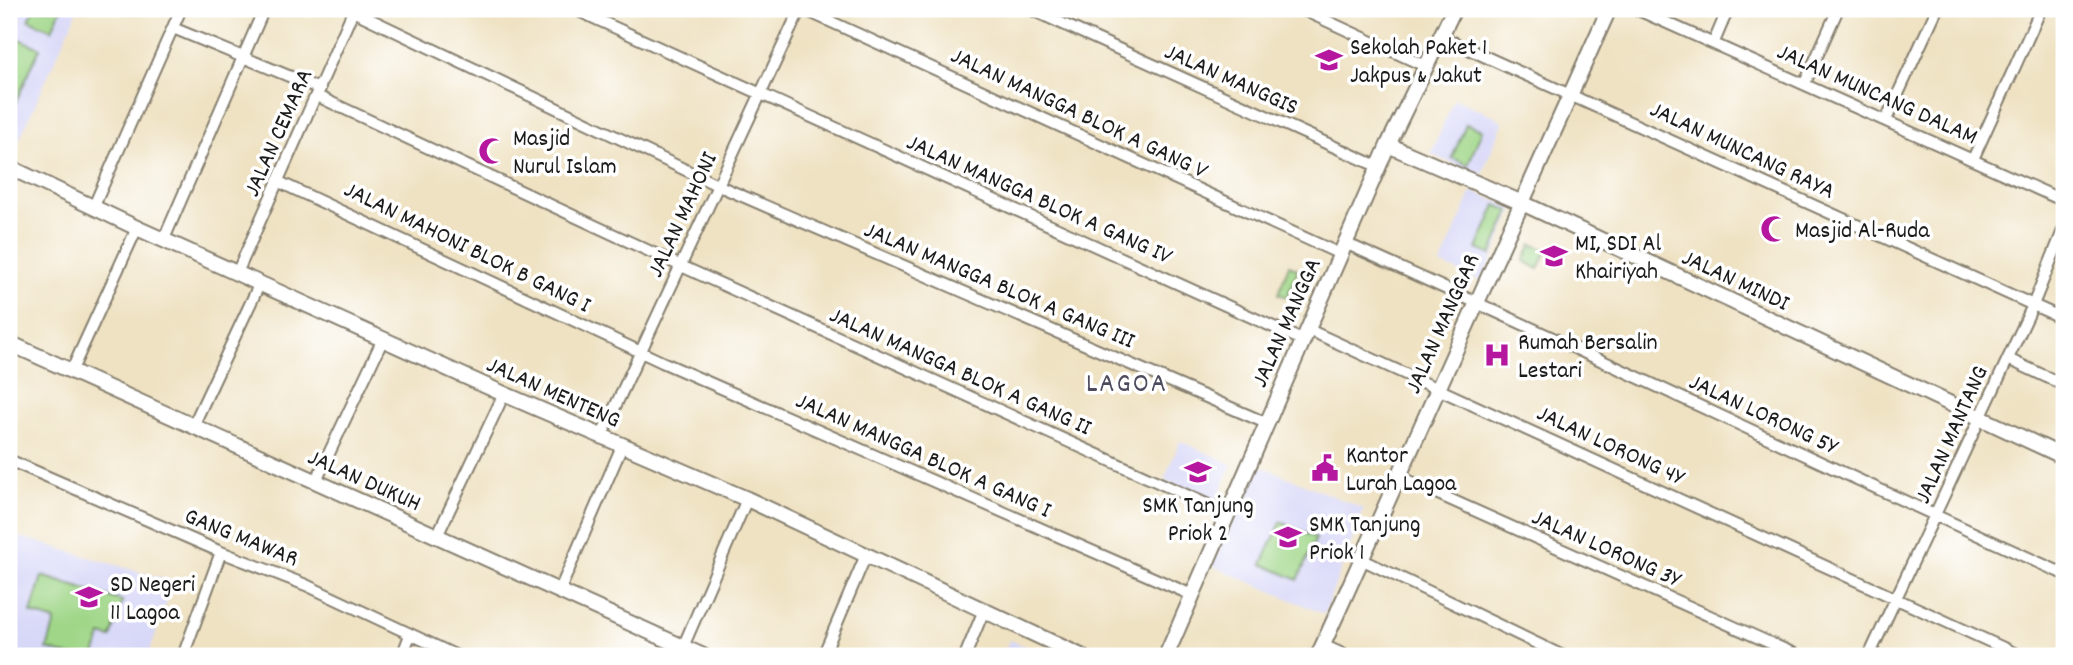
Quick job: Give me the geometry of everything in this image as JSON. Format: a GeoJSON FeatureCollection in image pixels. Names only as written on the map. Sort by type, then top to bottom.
{"type":"FeatureCollection","features":[{"type":"Feature","properties":{"kind":"street"},"geometry":{"type":"LineString","coordinates":[[93,208],[181,9]]}},
{"type":"Feature","properties":{"kind":"street"},"geometry":{"type":"LineString","coordinates":[[164,239],[264,9]]}},
{"type":"Feature","properties":{"kind":"street","name":"JALAN MANGGA BLOK A GANG IV"},"geometry":{"type":"LineString","coordinates":[[574,9],[1304,335]]}},
{"type":"Feature","properties":{"kind":"street","name":"JALAN MAHONI"},"geometry":{"type":"LineString","coordinates":[[601,437],[679,265],[802,9]]}},
{"type":"Feature","properties":{"kind":"street","name":"JALAN MANGGA BLOK A GANG V"},"geometry":{"type":"LineString","coordinates":[[802,9],[1342,248]]}},
{"type":"Feature","properties":{"kind":"street","name":"JALAN MANGGIS"},"geometry":{"type":"LineString","coordinates":[[1030,9],[1379,167]]}},
{"type":"Feature","properties":{"kind":"street"},"geometry":{"type":"LineString","coordinates":[[1301,9],[1427,66]]}},
{"type":"Feature","properties":{"kind":"street","name":"JALAN MANGGA"},"geometry":{"type":"LineString","coordinates":[[1166,656],[1342,248],[1454,9]]}},
{"type":"Feature","properties":{"kind":"street","name":"JALAN MANGGAR"},"geometry":{"type":"LineString","coordinates":[[1320,651],[1475,299],[1609,9]]}},
{"type":"Feature","properties":{"kind":"street","name":"JALAN MUNCANG DALAM"},"geometry":{"type":"LineString","coordinates":[[1636,9],[2064,201]]}},
{"type":"Feature","properties":{"kind":"street"},"geometry":{"type":"LineString","coordinates":[[1713,42],[1728,9]]}},
{"type":"Feature","properties":{"kind":"street"},"geometry":{"type":"LineString","coordinates":[[1805,83],[1838,9]]}},
{"type":"Feature","properties":{"kind":"street"},"geometry":{"type":"LineString","coordinates":[[1886,120],[1937,9]]}},
{"type":"Feature","properties":{"kind":"street"},"geometry":{"type":"LineString","coordinates":[[1973,159],[2041,9]]}},
{"type":"Feature","properties":{"kind":"street","name":"JALAN CEMARA"},"geometry":{"type":"LineString","coordinates":[[237,273],[354,10]]}},
{"type":"Feature","properties":{"kind":"street","name":"JALAN MANGGA BLOK A GANG III"},"geometry":{"type":"LineString","coordinates":[[354,10],[717,185],[1266,423]]}},
{"type":"Feature","properties":{"kind":"street","name":"JALAN MANGGA BLOK A GANG II"},"geometry":{"type":"LineString","coordinates":[[173,28],[318,92],[679,265],[1226,513]]}},
{"type":"Feature","properties":{"kind":"street","name":"JALAN MUNCANG RAYA"},"geometry":{"type":"LineString","coordinates":[[1442,37],[2064,319]]}},
{"type":"Feature","properties":{"kind":"street","name":"JALAN MINDI"},"geometry":{"type":"LineString","coordinates":[[1388,145],[1520,202],[2064,457]]}},
{"type":"Feature","properties":{"kind":"street","name":"JALAN MENTENG"},"geometry":{"type":"LineString","coordinates":[[9,168],[505,394],[747,499],[1081,656]]}},
{"type":"Feature","properties":{"kind":"street","name":"JALAN MAHONI BLOK B GANG I"},"geometry":{"type":"LineString","coordinates":[[277,181],[640,352]]}},
{"type":"Feature","properties":{"kind":"street"},"geometry":{"type":"LineString","coordinates":[[71,372],[136,228]]}},
{"type":"Feature","properties":{"kind":"street","name":"JALAN MANTANG"},"geometry":{"type":"LineString","coordinates":[[1869,656],[2033,305],[2064,228]]}},
{"type":"Feature","properties":{"kind":"street","name":"JALAN LORONG 5Y"},"geometry":{"type":"LineString","coordinates":[[1342,248],[1475,299],[1936,517],[2064,574]]}},
{"type":"Feature","properties":{"kind":"street"},"geometry":{"type":"LineString","coordinates":[[193,426],[260,283]]}},
{"type":"Feature","properties":{"kind":"street","name":"JALAN LORONG 4Y"},"geometry":{"type":"LineString","coordinates":[[1304,335],[1437,388],[2021,656]]}},
{"type":"Feature","properties":{"kind":"street"},"geometry":{"type":"LineString","coordinates":[[316,481],[383,339]]}},
{"type":"Feature","properties":{"kind":"street","name":"JALAN DUKUH"},"geometry":{"type":"LineString","coordinates":[[9,343],[703,656]]}},
{"type":"Feature","properties":{"kind":"street","name":"JALAN MANGGA BLOK A GANG I"},"geometry":{"type":"LineString","coordinates":[[640,352],[1192,595]]}},
{"type":"Feature","properties":{"kind":"street"},"geometry":{"type":"LineString","coordinates":[[2008,359],[2064,385]]}},
{"type":"Feature","properties":{"kind":"street"},"geometry":{"type":"LineString","coordinates":[[437,536],[505,394]]}},
{"type":"Feature","properties":{"kind":"street"},"geometry":{"type":"LineString","coordinates":[[559,593],[622,446]]}},
{"type":"Feature","properties":{"kind":"street","name":"GANG MAWAR"},"geometry":{"type":"LineString","coordinates":[[9,460],[221,552],[306,584],[457,656]]}},
{"type":"Feature","properties":{"kind":"street","name":"JALAN LORONG 3Y"},"geometry":{"type":"LineString","coordinates":[[1398,476],[1799,656]]}},
{"type":"Feature","properties":{"kind":"street"},"geometry":{"type":"LineString","coordinates":[[683,647],[747,499]]}},
{"type":"Feature","properties":{"kind":"street"},"geometry":{"type":"LineString","coordinates":[[183,656],[221,552]]}},
{"type":"Feature","properties":{"kind":"street"},"geometry":{"type":"LineString","coordinates":[[823,656],[866,555]]}},
{"type":"Feature","properties":{"kind":"street"},"geometry":{"type":"LineString","coordinates":[[1361,559],[1563,656]]}},
{"type":"Feature","properties":{"kind":"street"},"geometry":{"type":"LineString","coordinates":[[965,656],[984,610]]}},
{"type":"Feature","properties":{"kind":"street"},"geometry":{"type":"LineString","coordinates":[[402,656],[410,635]]}},
{"type":"Feature","properties":{"kind":"street"},"geometry":{"type":"LineString","coordinates":[[1320,651],[1347,656]]}},
{"type":"Feature","properties":{"kind":"shaded area"},"geometry":{"type":"Polygon","coordinates":[[[9,9],[78,9],[11,158],[9,15],[28,23],[9,14],[9,9]]]}},
{"type":"Feature","properties":{"kind":"shaded area"},"geometry":{"type":"Polygon","coordinates":[[[1454,99],[1497,117],[1503,123],[1481,176],[1431,154],[1454,99]]]}},
{"type":"Feature","properties":{"kind":"shaded area"},"geometry":{"type":"Polygon","coordinates":[[[1472,191],[1514,208],[1482,282],[1441,264],[1472,191]]]}},
{"type":"Feature","properties":{"kind":"shaded area","name":"SMK Tanjung Priok 2"},"geometry":{"type":"Polygon","coordinates":[[[1180,441],[1232,464],[1216,502],[1164,480],[1180,441]]]}},
{"type":"Feature","properties":{"kind":"shaded area","name":"SMK Tanjung Priok 1"},"geometry":{"type":"Polygon","coordinates":[[[1256,464],[1364,509],[1324,614],[1211,565],[1256,464]]]}},
{"type":"Feature","properties":{"kind":"shaded area","name":"SD Negeri 11 Lagoa"},"geometry":{"type":"Polygon","coordinates":[[[10,534],[174,582],[148,656],[29,656],[9,649],[10,534]]]}},
{"type":"Feature","properties":{"kind":"shaded area"},"geometry":{"type":"Polygon","coordinates":[[[1010,640],[1048,656],[1002,656],[1010,640]]]}},
{"type":"Feature","properties":{"kind":"green space"},"geometry":{"type":"Polygon","coordinates":[[[34,9],[61,9],[52,30],[29,20],[34,9]]]}},
{"type":"Feature","properties":{"kind":"green space"},"geometry":{"type":"Polygon","coordinates":[[[19,39],[40,48],[9,117],[9,64],[19,39]]]}},
{"type":"Feature","properties":{"kind":"green space"},"geometry":{"type":"Polygon","coordinates":[[[1466,124],[1482,130],[1468,165],[1452,158],[1466,124]]]}},
{"type":"Feature","properties":{"kind":"green space"},"geometry":{"type":"Polygon","coordinates":[[[1496,205],[1510,211],[1491,255],[1477,249],[1496,205]]]}},
{"type":"Feature","properties":{"kind":"green space"},"geometry":{"type":"Polygon","coordinates":[[[1532,244],[1547,251],[1539,269],[1524,261],[1532,244]]]}},
{"type":"Feature","properties":{"kind":"green space"},"geometry":{"type":"Polygon","coordinates":[[[1289,265],[1298,269],[1287,297],[1278,294],[1289,265]]]}},
{"type":"Feature","properties":{"kind":"green space"},"geometry":{"type":"Polygon","coordinates":[[[1281,522],[1316,538],[1298,580],[1262,564],[1281,522]]]}},
{"type":"Feature","properties":{"kind":"green space"},"geometry":{"type":"Polygon","coordinates":[[[42,576],[122,601],[111,638],[101,635],[95,656],[70,656],[47,649],[55,621],[31,613],[42,576]]]}},
{"type":"Feature","properties":{"kind":"place","name":"Sekolah Paket 1 Jakpus & Jakut"},"geometry":{"type":"Point","coordinates":[1329,60]}},
{"type":"Feature","properties":{"kind":"place","name":"Masjid Nurul Islam"},"geometry":{"type":"Point","coordinates":[492,151]}},
{"type":"Feature","properties":{"kind":"place","name":"Masjid Al-Ruda"},"geometry":{"type":"Point","coordinates":[1774,229]}},
{"type":"Feature","properties":{"kind":"place","name":"MI, SDI Al Khairiyah"},"geometry":{"type":"Point","coordinates":[1554,256]}},
{"type":"Feature","properties":{"kind":"place","name":"Rumah Bersalin Lestari"},"geometry":{"type":"Point","coordinates":[1497,355]}},
{"type":"Feature","properties":{"kind":"place","name":"Kantor Lurah Lagoa"},"geometry":{"type":"Point","coordinates":[1325,468]}},
{"type":"Feature","properties":{"kind":"place","name":"SMK Tanjung Priok 2"},"geometry":{"type":"Point","coordinates":[1198,472]}},
{"type":"Feature","properties":{"kind":"place","name":"SMK Tanjung Priok 1"},"geometry":{"type":"Point","coordinates":[1288,537]}},
{"type":"Feature","properties":{"kind":"place","name":"SD Negeri 11 Lagoa"},"geometry":{"type":"Point","coordinates":[89,597]}},
{"type":"Feature","properties":{"kind":"district","name":"LAGOA"},"geometry":{"type":"Point","coordinates":[1127,381]}}]}
